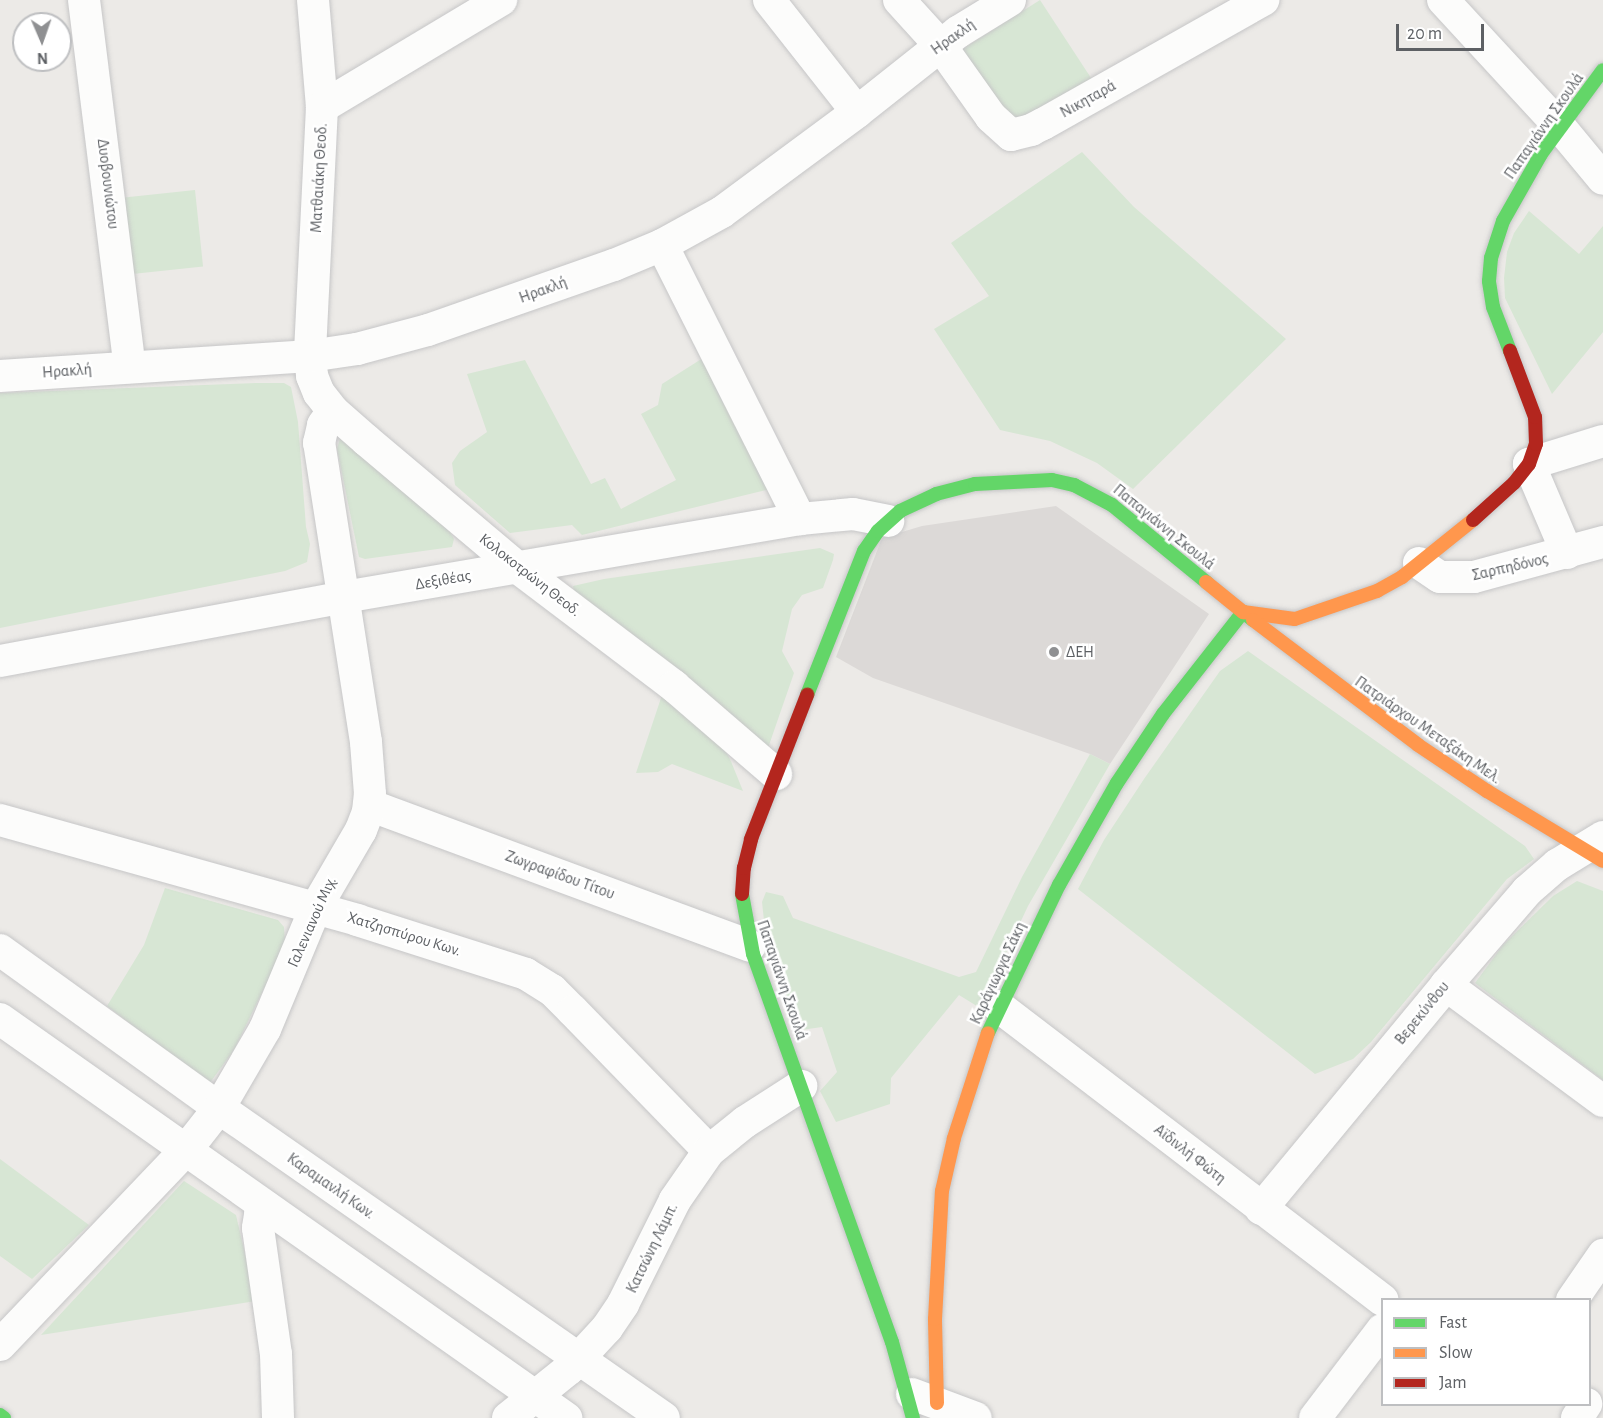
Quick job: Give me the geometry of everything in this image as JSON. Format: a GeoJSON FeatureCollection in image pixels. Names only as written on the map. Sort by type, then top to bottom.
{"type":"FeatureCollection","features":[{"type":"Feature","properties":{"kind":"street","name":"Δυοβουνιώτου"},"geometry":{"type":"LineString","coordinates":[[84,0],[130,367]]}},
{"type":"Feature","properties":{"kind":"street","name":"Ματθαιάκη Θεοδ."},"geometry":{"type":"LineString","coordinates":[[310,356],[322,107],[313,0]]}},
{"type":"Feature","properties":{"kind":"street"},"geometry":{"type":"LineString","coordinates":[[322,107],[501,0]]}},
{"type":"Feature","properties":{"kind":"street"},"geometry":{"type":"LineString","coordinates":[[769,0],[857,112]]}},
{"type":"Feature","properties":{"kind":"street","name":"Νικηταρά"},"geometry":{"type":"LineString","coordinates":[[899,0],[940,45],[991,117],[1007,132],[1020,133],[1043,124],[1263,0]]}},
{"type":"Feature","properties":{"kind":"street","name":"Ηρακλή"},"geometry":{"type":"LineString","coordinates":[[0,376],[310,356],[357,349],[428,330],[614,265],[662,245],[722,212],[857,112],[940,45],[1010,0]]}},
{"type":"Feature","properties":{"kind":"street"},"geometry":{"type":"LineString","coordinates":[[1443,0],[1560,127],[1603,179]]}},
{"type":"Feature","properties":{"kind":"street","name":"Παπαγιάννη Σκουλά"},"geometry":{"type":"LineString","coordinates":[[919,1404],[892,1342],[750,946],[742,902],[744,868],[751,840],[859,561],[871,541],[888,521],[918,501],[953,488],[1038,480],[1074,485],[1098,496],[1131,519],[1243,612],[1295,620],[1377,591],[1419,563],[1495,502],[1519,478],[1529,464],[1536,444],[1534,417],[1493,307],[1489,270],[1495,241],[1511,204],[1560,127],[1603,70]]}},
{"type":"Feature","properties":{"kind":"street"},"geometry":{"type":"LineString","coordinates":[[662,245],[800,519]]}},
{"type":"Feature","properties":{"kind":"street","name":"Κολοκοτρώνη Θεοδ."},"geometry":{"type":"LineString","coordinates":[[310,356],[315,385],[333,411],[518,568],[674,686],[776,774]]}},
{"type":"Feature","properties":{"kind":"street","name":"Γαλενιανού Μιχ."},"geometry":{"type":"LineString","coordinates":[[0,1346],[186,1150],[219,1108],[265,1029],[315,909],[361,830],[369,805],[366,742],[319,443],[323,425],[333,411]]}},
{"type":"Feature","properties":{"kind":"street"},"geometry":{"type":"LineString","coordinates":[[1567,553],[1529,464],[1603,441]]}},
{"type":"Feature","properties":{"kind":"street","name":"Δεξιθέας"},"geometry":{"type":"LineString","coordinates":[[0,662],[344,597],[800,519],[853,514],[888,521]]}},
{"type":"Feature","properties":{"kind":"street","name":"Σαρπηδόνος"},"geometry":{"type":"LineString","coordinates":[[1419,563],[1440,577],[1456,578],[1490,574],[1603,542]]}},
{"type":"Feature","properties":{"kind":"street","name":"Πατριάρχου Μεταξάκη Μελ."},"geometry":{"type":"LineString","coordinates":[[1243,612],[1418,745],[1487,791],[1596,849]]}},
{"type":"Feature","properties":{"kind":"street","name":"Καράγιωργα Σάκη"},"geometry":{"type":"LineString","coordinates":[[919,1404],[935,1319],[945,1173],[976,1064],[998,1006],[1059,885],[1117,783],[1163,714],[1243,612]]}},
{"type":"Feature","properties":{"kind":"street","name":"Ζωγραφίδου Τίτου"},"geometry":{"type":"LineString","coordinates":[[369,805],[750,946]]}},
{"type":"Feature","properties":{"kind":"street","name":"Χατζησπύρου Κων."},"geometry":{"type":"LineString","coordinates":[[0,820],[439,944],[535,978],[573,1011],[709,1151]]}},
{"type":"Feature","properties":{"kind":"street","name":"Βερεκύνθου"},"geometry":{"type":"LineString","coordinates":[[1261,1209],[1446,985],[1534,885],[1557,865],[1596,849]]}},
{"type":"Feature","properties":{"kind":"street","name":"Καραμανλή Κων."},"geometry":{"type":"LineString","coordinates":[[0,950],[219,1108],[664,1418]]}},
{"type":"Feature","properties":{"kind":"street"},"geometry":{"type":"LineString","coordinates":[[1446,985],[1603,1101]]}},
{"type":"Feature","properties":{"kind":"street","name":"Αϊδινλή Φώτη"},"geometry":{"type":"LineString","coordinates":[[998,1006],[1381,1299]]}},
{"type":"Feature","properties":{"kind":"street"},"geometry":{"type":"LineString","coordinates":[[0,1019],[566,1418]]}},
{"type":"Feature","properties":{"kind":"street","name":"Κατσώνη Λάμπ."},"geometry":{"type":"LineString","coordinates":[[508,1418],[537,1397],[580,1358],[607,1328],[623,1304],[675,1200],[709,1151],[745,1122],[801,1086]]}},
{"type":"Feature","properties":{"kind":"street"},"geometry":{"type":"LineString","coordinates":[[266,1207],[260,1215],[258,1228],[276,1354],[278,1418]]}},
{"type":"Feature","properties":{"kind":"street"},"geometry":{"type":"LineString","coordinates":[[1573,1298],[1603,1255]]}},
{"type":"Feature","properties":{"kind":"street"},"geometry":{"type":"LineString","coordinates":[[1315,1418],[1381,1333]]}},
{"type":"Feature","properties":{"kind":"street"},"geometry":{"type":"LineString","coordinates":[[919,1404],[976,1418]]}},
{"type":"Feature","properties":{"kind":"street"},"geometry":{"type":"LineString","coordinates":[[0,1415],[4,1418]]}},
{"type":"Feature","properties":{"kind":"shaded area"},"geometry":{"type":"Polygon","coordinates":[[[1056,506],[1209,614],[1110,764],[1090,754],[873,678],[836,657],[882,538],[922,526],[1056,506]]]}},
{"type":"Feature","properties":{"kind":"green space"},"geometry":{"type":"Polygon","coordinates":[[[1040,0],[1093,81],[1016,124],[958,52],[1040,0]]]}},
{"type":"Feature","properties":{"kind":"green space"},"geometry":{"type":"Polygon","coordinates":[[[1082,152],[1134,207],[1286,339],[1133,489],[1097,463],[1050,441],[1000,430],[934,329],[989,296],[951,243],[1082,152]]]}},
{"type":"Feature","properties":{"kind":"green space"},"geometry":{"type":"Polygon","coordinates":[[[195,190],[203,267],[132,274],[124,197],[195,190]]]}},
{"type":"Feature","properties":{"kind":"green space"},"geometry":{"type":"Polygon","coordinates":[[[1529,211],[1579,254],[1603,226],[1603,332],[1552,394],[1505,298],[1504,278],[1507,252],[1514,233],[1529,211]]]}},
{"type":"Feature","properties":{"kind":"green space"},"geometry":{"type":"Polygon","coordinates":[[[703,358],[770,489],[582,535],[572,525],[510,533],[455,485],[452,463],[460,451],[487,432],[467,374],[525,360],[591,484],[605,478],[621,509],[676,480],[641,414],[658,405],[662,384],[703,358]]]}},
{"type":"Feature","properties":{"kind":"green space"},"geometry":{"type":"Polygon","coordinates":[[[284,383],[291,387],[298,422],[306,527],[310,544],[307,562],[285,571],[0,628],[0,393],[284,383]]]}},
{"type":"Feature","properties":{"kind":"green space"},"geometry":{"type":"Polygon","coordinates":[[[340,438],[450,532],[454,539],[452,547],[365,559],[359,557],[337,449],[340,438]]]}},
{"type":"Feature","properties":{"kind":"green space"},"geometry":{"type":"Polygon","coordinates":[[[820,548],[834,554],[833,560],[823,588],[802,595],[792,609],[782,651],[794,673],[768,748],[574,592],[573,586],[604,579],[820,548]]]}},
{"type":"Feature","properties":{"kind":"green space"},"geometry":{"type":"Polygon","coordinates":[[[1248,651],[1525,846],[1534,859],[1507,879],[1371,1042],[1353,1059],[1315,1074],[1078,889],[1104,840],[1220,671],[1248,651]]]}},
{"type":"Feature","properties":{"kind":"green space"},"geometry":{"type":"Polygon","coordinates":[[[662,695],[718,739],[730,759],[743,791],[672,764],[658,772],[636,773],[662,695]]]}},
{"type":"Feature","properties":{"kind":"green space"},"geometry":{"type":"Polygon","coordinates":[[[1090,754],[1110,764],[1028,906],[980,1008],[959,995],[891,1078],[890,1104],[836,1122],[820,1091],[837,1072],[822,1027],[801,1030],[767,948],[762,902],[766,892],[783,896],[793,918],[959,977],[976,972],[1022,877],[1090,754]]]}},
{"type":"Feature","properties":{"kind":"green space"},"geometry":{"type":"Polygon","coordinates":[[[1577,881],[1603,891],[1603,1080],[1475,983],[1503,945],[1553,896],[1577,881]]]}},
{"type":"Feature","properties":{"kind":"green space"},"geometry":{"type":"Polygon","coordinates":[[[165,888],[278,920],[284,927],[285,941],[279,958],[234,1050],[209,1084],[107,1006],[144,945],[165,888]]]}},
{"type":"Feature","properties":{"kind":"green space"},"geometry":{"type":"Polygon","coordinates":[[[0,1159],[89,1225],[32,1279],[0,1256],[0,1159]]]}},
{"type":"Feature","properties":{"kind":"green space"},"geometry":{"type":"Polygon","coordinates":[[[184,1181],[236,1215],[256,1301],[41,1335],[184,1181]]]}},
{"type":"Feature","properties":{"kind":"traffic: fast"},"geometry":{"type":"LineString","coordinates":[[1510,351],[1493,307],[1489,281],[1491,258],[1503,221],[1541,154],[1603,70]]}},
{"type":"Feature","properties":{"kind":"traffic: fast"},"geometry":{"type":"LineString","coordinates":[[807,695],[864,551],[878,531],[900,511],[936,494],[975,484],[1052,480],[1074,485],[1112,505],[1206,582]]}},
{"type":"Feature","properties":{"kind":"traffic: fast"},"geometry":{"type":"LineString","coordinates":[[988,1033],[1059,885],[1117,783],[1163,714],[1243,612],[1253,620]]}},
{"type":"Feature","properties":{"kind":"traffic: fast"},"geometry":{"type":"LineString","coordinates":[[742,894],[753,954],[892,1342],[913,1418]]}},
{"type":"Feature","properties":{"kind":"traffic: fast"},"geometry":{"type":"LineString","coordinates":[[0,1415],[4,1418]]}},
{"type":"Feature","properties":{"kind":"traffic: slow"},"geometry":{"type":"LineString","coordinates":[[1206,582],[1243,612],[1295,619],[1377,591],[1402,577],[1473,520]]}},
{"type":"Feature","properties":{"kind":"traffic: slow"},"geometry":{"type":"LineString","coordinates":[[1253,620],[1418,745],[1487,791],[1603,861]]}},
{"type":"Feature","properties":{"kind":"traffic: slow"},"geometry":{"type":"LineString","coordinates":[[937,1403],[935,1319],[942,1191],[954,1138],[988,1033]]}},
{"type":"Feature","properties":{"kind":"traffic: jam"},"geometry":{"type":"LineString","coordinates":[[1473,520],[1514,483],[1529,464],[1536,444],[1535,417],[1510,351]]}},
{"type":"Feature","properties":{"kind":"traffic: jam"},"geometry":{"type":"LineString","coordinates":[[742,894],[744,868],[751,839],[807,695]]}},
{"type":"Feature","properties":{"kind":"place","name":"ΔΕΗ"},"geometry":{"type":"Point","coordinates":[1054,652]}}]}
